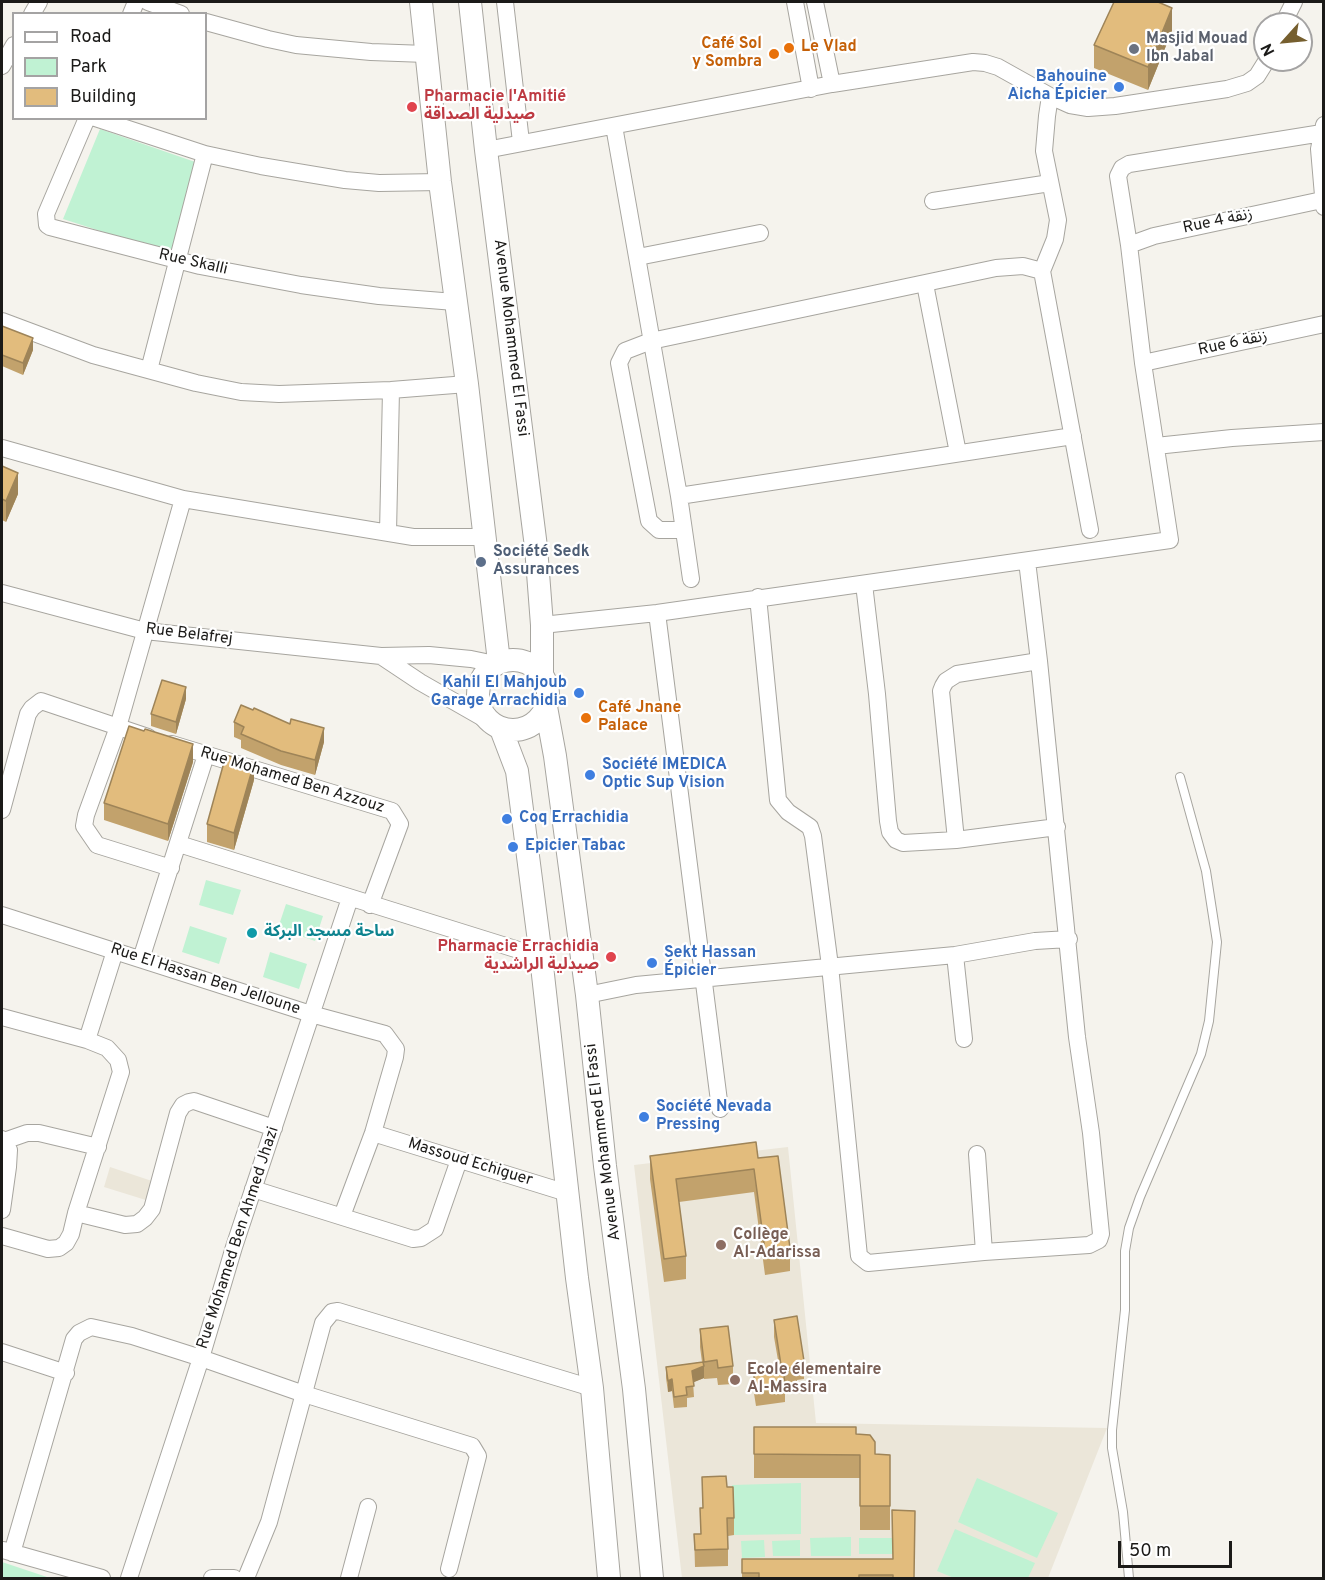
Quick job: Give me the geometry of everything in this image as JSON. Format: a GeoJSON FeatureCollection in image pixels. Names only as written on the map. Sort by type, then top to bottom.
{"type":"FeatureCollection","features":[{"type":"Feature","properties":{"kind":"main road"},"geometry":{"type":"LineString","coordinates":[[421,2],[440,182],[467,384],[497,663]]}},
{"type":"Feature","properties":{"kind":"main road","name":"Avenue Mohammed El Fassi"},"geometry":{"type":"LineString","coordinates":[[470,2],[486,150],[533,524],[542,625],[542,675],[547,685],[546,707],[557,768],[587,994],[605,1166],[634,1389],[652,1578]]}},
{"type":"Feature","properties":{"kind":"main road"},"geometry":{"type":"LineString","coordinates":[[542,675],[534,666],[511,659],[497,663],[486,671],[477,692],[478,703],[483,714],[496,725],[517,771],[592,1388],[609,1578]]}},
{"type":"Feature","properties":{"kind":"main road"},"geometry":{"type":"LineString","coordinates":[[496,725],[515,730],[528,727],[539,719],[546,707]]}},
{"type":"Feature","properties":{"kind":"street"},"geometry":{"type":"LineString","coordinates":[[148,2],[176,12]]}},
{"type":"Feature","properties":{"kind":"street"},"geometry":{"type":"LineString","coordinates":[[505,2],[521,142]]}},
{"type":"Feature","properties":{"kind":"street"},"geometry":{"type":"LineString","coordinates":[[795,2],[811,88]]}},
{"type":"Feature","properties":{"kind":"street"},"geometry":{"type":"LineString","coordinates":[[814,2],[832,84]]}},
{"type":"Feature","properties":{"kind":"street"},"geometry":{"type":"LineString","coordinates":[[207,22],[296,45],[370,52],[426,54]]}},
{"type":"Feature","properties":{"kind":"street"},"geometry":{"type":"LineString","coordinates":[[2,66],[12,48]]}},
{"type":"Feature","properties":{"kind":"street"},"geometry":{"type":"LineString","coordinates":[[486,150],[832,84],[973,62],[985,63],[1022,79],[1070,105],[1088,108],[1206,93],[1247,83],[1260,72]]}},
{"type":"Feature","properties":{"kind":"street"},"geometry":{"type":"LineString","coordinates":[[1050,96],[1044,151],[1058,220],[1055,239],[1042,271],[1090,530]]}},
{"type":"Feature","properties":{"kind":"street","name":"Rue Skalli"},"geometry":{"type":"LineString","coordinates":[[86,120],[46,214],[47,225],[50,227],[178,260],[301,285],[379,296],[455,302]]}},
{"type":"Feature","properties":{"kind":"street"},"geometry":{"type":"LineString","coordinates":[[101,120],[205,154],[261,166],[345,180],[379,183],[440,182]]}},
{"type":"Feature","properties":{"kind":"street"},"geometry":{"type":"LineString","coordinates":[[614,126],[679,496],[691,579]]}},
{"type":"Feature","properties":{"kind":"street"},"geometry":{"type":"LineString","coordinates":[[542,625],[657,613],[1170,540],[1118,176],[1122,168],[1129,164],[1322,139],[1323,204]]}},
{"type":"Feature","properties":{"kind":"street"},"geometry":{"type":"LineString","coordinates":[[149,370],[205,154]]}},
{"type":"Feature","properties":{"kind":"street"},"geometry":{"type":"LineString","coordinates":[[933,201],[1050,183]]}},
{"type":"Feature","properties":{"kind":"street","name":"Rue 4 زنقة"},"geometry":{"type":"LineString","coordinates":[[1129,252],[1154,236],[1323,204]]}},
{"type":"Feature","properties":{"kind":"street"},"geometry":{"type":"LineString","coordinates":[[638,257],[760,233]]}},
{"type":"Feature","properties":{"kind":"street"},"geometry":{"type":"LineString","coordinates":[[684,530],[659,530],[649,521],[619,363],[625,351],[651,341],[996,268],[1023,266],[1042,271]]}},
{"type":"Feature","properties":{"kind":"street"},"geometry":{"type":"LineString","coordinates":[[924,284],[958,453]]}},
{"type":"Feature","properties":{"kind":"street"},"geometry":{"type":"LineString","coordinates":[[2,321],[93,356],[196,383],[241,392],[279,394],[391,390],[467,384]]}},
{"type":"Feature","properties":{"kind":"street","name":"Rue 6 زنقة"},"geometry":{"type":"LineString","coordinates":[[1143,363],[1323,324]]}},
{"type":"Feature","properties":{"kind":"street"},"geometry":{"type":"LineString","coordinates":[[388,532],[391,390]]}},
{"type":"Feature","properties":{"kind":"street"},"geometry":{"type":"LineString","coordinates":[[1156,446],[1323,432]]}},
{"type":"Feature","properties":{"kind":"street"},"geometry":{"type":"LineString","coordinates":[[679,496],[1073,436]]}},
{"type":"Feature","properties":{"kind":"street"},"geometry":{"type":"LineString","coordinates":[[2,448],[183,499],[413,537],[484,537]]}},
{"type":"Feature","properties":{"kind":"street"},"geometry":{"type":"LineString","coordinates":[[171,868],[97,845],[84,826],[118,727],[183,499]]}},
{"type":"Feature","properties":{"kind":"street"},"geometry":{"type":"LineString","coordinates":[[758,597],[778,800],[788,812],[810,827],[813,836],[830,966],[859,1256],[868,1263],[1089,1245],[1099,1240],[1101,1234],[1091,1133],[1077,1037],[1040,661],[1027,561]]}},
{"type":"Feature","properties":{"kind":"street"},"geometry":{"type":"LineString","coordinates":[[864,584],[890,832],[896,840],[903,843],[956,840],[1056,827]]}},
{"type":"Feature","properties":{"kind":"street","name":"Rue Belafrej"},"geometry":{"type":"LineString","coordinates":[[2,593],[145,631],[381,656],[429,655],[497,663]]}},
{"type":"Feature","properties":{"kind":"street"},"geometry":{"type":"LineString","coordinates":[[657,613],[720,1109]]}},
{"type":"Feature","properties":{"kind":"street","name":"Rue Belafrej"},"geometry":{"type":"LineString","coordinates":[[381,656],[420,682],[496,725]]}},
{"type":"Feature","properties":{"kind":"street"},"geometry":{"type":"LineString","coordinates":[[956,840],[941,691],[943,686],[946,681],[957,674],[1040,661]]}},
{"type":"Feature","properties":{"kind":"street","name":"Rue Mohamed Ben Azzouz"},"geometry":{"type":"LineString","coordinates":[[2,810],[28,714],[41,701],[206,755],[392,811],[400,824],[370,905]]}},
{"type":"Feature","properties":{"kind":"street"},"geometry":{"type":"LineString","coordinates":[[141,959],[206,755]]}},
{"type":"Feature","properties":{"kind":"street"},"geometry":{"type":"LineString","coordinates":[[178,844],[541,957]]}},
{"type":"Feature","properties":{"kind":"street","name":"Rue Mohamed Ben Ahmed Jhazi"},"geometry":{"type":"LineString","coordinates":[[129,1578],[253,1189],[350,898]]}},
{"type":"Feature","properties":{"kind":"street","name":"Rue El Hassan Ben Jelloune"},"geometry":{"type":"LineString","coordinates":[[2,915],[311,1014],[385,1034],[396,1049],[373,1132]]}},
{"type":"Feature","properties":{"kind":"street"},"geometry":{"type":"LineString","coordinates":[[587,994],[636,985],[955,955],[1035,940],[1068,939]]}},
{"type":"Feature","properties":{"kind":"street"},"geometry":{"type":"LineString","coordinates":[[87,1040],[115,951]]}},
{"type":"Feature","properties":{"kind":"street"},"geometry":{"type":"LineString","coordinates":[[955,955],[964,1039]]}},
{"type":"Feature","properties":{"kind":"street"},"geometry":{"type":"LineString","coordinates":[[2,1017],[87,1040],[107,1048],[117,1060],[121,1072],[71,1234],[66,1243],[59,1248],[48,1249],[2,1236]]}},
{"type":"Feature","properties":{"kind":"street"},"geometry":{"type":"LineString","coordinates":[[76,1213],[125,1225],[137,1224],[146,1218],[152,1209],[178,1113],[183,1105],[189,1102],[194,1101],[274,1128]]}},
{"type":"Feature","properties":{"kind":"street"},"geometry":{"type":"LineString","coordinates":[[342,1216],[373,1132]]}},
{"type":"Feature","properties":{"kind":"street","name":"Massoud Echiguer"},"geometry":{"type":"LineString","coordinates":[[373,1132],[567,1193]]}},
{"type":"Feature","properties":{"kind":"street"},"geometry":{"type":"LineString","coordinates":[[2,1210],[9,1150],[3,1140],[27,1133],[39,1133],[98,1147]]}},
{"type":"Feature","properties":{"kind":"street"},"geometry":{"type":"LineString","coordinates":[[977,1154],[984,1252]]}},
{"type":"Feature","properties":{"kind":"street"},"geometry":{"type":"LineString","coordinates":[[253,1189],[413,1239],[422,1238],[435,1229],[459,1160]]}},
{"type":"Feature","properties":{"kind":"street"},"geometry":{"type":"LineString","coordinates":[[246,1578],[269,1522],[323,1323],[332,1312],[338,1311],[592,1388]]}},
{"type":"Feature","properties":{"kind":"street"},"geometry":{"type":"LineString","coordinates":[[102,1578],[7,1551],[66,1373],[74,1339],[79,1333],[92,1327],[132,1336],[304,1394],[466,1443],[476,1450],[478,1456],[449,1569]]}},
{"type":"Feature","properties":{"kind":"street"},"geometry":{"type":"LineString","coordinates":[[2,1352],[66,1373]]}},
{"type":"Feature","properties":{"kind":"street"},"geometry":{"type":"LineString","coordinates":[[349,1578],[368,1507]]}},
{"type":"Feature","properties":{"kind":"street"},"geometry":{"type":"LineString","coordinates":[[212,1578],[234,1578]]}},
{"type":"Feature","properties":{"kind":"lane"},"geometry":{"type":"LineString","coordinates":[[1129,1578],[1123,1512],[1112,1448],[1112,1430],[1125,1319],[1125,1251],[1129,1228],[1140,1197],[1201,1054],[1209,1022],[1217,942],[1206,871],[1180,777]]}},
{"type":"Feature","properties":{"kind":"shaded area"},"geometry":{"type":"Polygon","coordinates":[[[788,1147],[816,1423],[1107,1428],[1048,1578],[682,1578],[634,1165],[788,1147]]]}},
{"type":"Feature","properties":{"kind":"shaded area"},"geometry":{"type":"Polygon","coordinates":[[[110,1167],[155,1182],[149,1201],[104,1187],[110,1167]]]}},
{"type":"Feature","properties":{"kind":"green space"},"geometry":{"type":"Polygon","coordinates":[[[100,129],[201,164],[175,255],[63,219],[100,129]]]}},
{"type":"Feature","properties":{"kind":"green space"},"geometry":{"type":"Polygon","coordinates":[[[206,880],[241,890],[233,915],[199,905],[206,880]]]}},
{"type":"Feature","properties":{"kind":"green space"},"geometry":{"type":"Polygon","coordinates":[[[286,904],[323,916],[315,941],[278,928],[286,904]]]}},
{"type":"Feature","properties":{"kind":"green space"},"geometry":{"type":"Polygon","coordinates":[[[190,926],[227,938],[219,964],[182,952],[190,926]]]}},
{"type":"Feature","properties":{"kind":"green space"},"geometry":{"type":"Polygon","coordinates":[[[270,952],[307,964],[299,989],[263,977],[270,952]]]}},
{"type":"Feature","properties":{"kind":"green space"},"geometry":{"type":"Polygon","coordinates":[[[977,1478],[1058,1513],[1037,1558],[958,1522],[977,1478]]]}},
{"type":"Feature","properties":{"kind":"green space"},"geometry":{"type":"Polygon","coordinates":[[[801,1483],[801,1534],[734,1535],[732,1485],[801,1483]]]}},
{"type":"Feature","properties":{"kind":"green space"},"geometry":{"type":"Polygon","coordinates":[[[955,1529],[1035,1563],[1028,1578],[954,1578],[937,1571],[955,1529]]]}},
{"type":"Feature","properties":{"kind":"green space"},"geometry":{"type":"Polygon","coordinates":[[[851,1537],[851,1556],[811,1556],[810,1538],[851,1537]]]}},
{"type":"Feature","properties":{"kind":"green space"},"geometry":{"type":"Polygon","coordinates":[[[859,1538],[893,1538],[893,1554],[859,1554],[859,1538]]]}},
{"type":"Feature","properties":{"kind":"green space"},"geometry":{"type":"Polygon","coordinates":[[[764,1540],[765,1557],[742,1558],[741,1541],[764,1540]]]}},
{"type":"Feature","properties":{"kind":"green space"},"geometry":{"type":"Polygon","coordinates":[[[800,1540],[800,1556],[773,1556],[772,1541],[800,1540]]]}},
{"type":"Feature","properties":{"kind":"green space"},"geometry":{"type":"Polygon","coordinates":[[[2,1562],[50,1578],[2,1578],[2,1562]]]}},
{"type":"Feature","properties":{"kind":"building"},"geometry":{"type":"Polygon","coordinates":[[[1114,2],[1158,2],[1172,8],[1148,67],[1094,45],[1114,2]]]}},
{"type":"Feature","properties":{"kind":"building"},"geometry":{"type":"Polygon","coordinates":[[[2,326],[33,338],[23,363],[2,355],[2,326]]]}},
{"type":"Feature","properties":{"kind":"building"},"geometry":{"type":"Polygon","coordinates":[[[2,466],[18,473],[6,501],[2,499],[2,466]]]}},
{"type":"Feature","properties":{"kind":"building"},"geometry":{"type":"Polygon","coordinates":[[[162,680],[186,687],[176,722],[151,714],[162,680]]]}},
{"type":"Feature","properties":{"kind":"building"},"geometry":{"type":"Polygon","coordinates":[[[241,705],[253,710],[254,708],[290,724],[291,719],[324,728],[315,760],[281,751],[241,734],[244,727],[234,722],[241,705]]]}},
{"type":"Feature","properties":{"kind":"building"},"geometry":{"type":"Polygon","coordinates":[[[129,726],[193,744],[168,824],[104,803],[129,726]]]}},
{"type":"Feature","properties":{"kind":"building"},"geometry":{"type":"Polygon","coordinates":[[[226,755],[254,763],[234,833],[207,824],[226,755]]]}},
{"type":"Feature","properties":{"kind":"building"},"geometry":{"type":"Polygon","coordinates":[[[756,1142],[758,1158],[778,1156],[790,1248],[765,1251],[754,1169],[676,1179],[686,1256],[664,1259],[650,1156],[756,1142]]]}},
{"type":"Feature","properties":{"kind":"building"},"geometry":{"type":"Polygon","coordinates":[[[797,1316],[804,1361],[796,1362],[797,1367],[783,1369],[785,1384],[756,1388],[753,1369],[781,1365],[774,1320],[797,1316]]]}},
{"type":"Feature","properties":{"kind":"building"},"geometry":{"type":"Polygon","coordinates":[[[728,1326],[733,1366],[718,1368],[717,1360],[704,1362],[700,1329],[728,1326]]]}},
{"type":"Feature","properties":{"kind":"building"},"geometry":{"type":"Polygon","coordinates":[[[703,1362],[704,1366],[692,1371],[694,1386],[686,1387],[687,1395],[674,1397],[672,1379],[668,1381],[666,1367],[703,1362]]]}},
{"type":"Feature","properties":{"kind":"building"},"geometry":{"type":"Polygon","coordinates":[[[754,1427],[856,1427],[856,1434],[870,1435],[875,1442],[875,1454],[890,1455],[890,1506],[860,1506],[860,1455],[754,1454],[754,1427]]]}},
{"type":"Feature","properties":{"kind":"building"},"geometry":{"type":"Polygon","coordinates":[[[726,1476],[727,1487],[733,1487],[734,1518],[727,1518],[728,1549],[695,1550],[694,1534],[701,1534],[702,1477],[726,1476]]]}},
{"type":"Feature","properties":{"kind":"building"},"geometry":{"type":"Polygon","coordinates":[[[892,1510],[915,1511],[914,1578],[893,1578],[893,1575],[859,1575],[859,1578],[759,1578],[759,1573],[742,1573],[742,1559],[893,1559],[892,1510]]]}},
{"type":"Feature","properties":{"kind":"place","name":"Le Vlad"},"geometry":{"type":"Point","coordinates":[789,48]}},
{"type":"Feature","properties":{"kind":"place","name":"Masjid Mouad Ibn Jabal"},"geometry":{"type":"Point","coordinates":[1134,49]}},
{"type":"Feature","properties":{"kind":"place","name":"Café Sol y Sombra"},"geometry":{"type":"Point","coordinates":[774,54]}},
{"type":"Feature","properties":{"kind":"place","name":"Bahouine Aicha Épicier"},"geometry":{"type":"Point","coordinates":[1119,87]}},
{"type":"Feature","properties":{"kind":"place","name":"Pharmacie l'Amitié صيدلية الصداقة"},"geometry":{"type":"Point","coordinates":[412,107]}},
{"type":"Feature","properties":{"kind":"place","name":"Société Sedk Assurances"},"geometry":{"type":"Point","coordinates":[481,562]}},
{"type":"Feature","properties":{"kind":"place","name":"Kahil El Mahjoub Garage Arrachidia"},"geometry":{"type":"Point","coordinates":[579,693]}},
{"type":"Feature","properties":{"kind":"place","name":"Café Jnane Palace"},"geometry":{"type":"Point","coordinates":[586,718]}},
{"type":"Feature","properties":{"kind":"place","name":"Société IMEDICA Optic Sup Vision"},"geometry":{"type":"Point","coordinates":[590,775]}},
{"type":"Feature","properties":{"kind":"place","name":"Coq Errachidia"},"geometry":{"type":"Point","coordinates":[507,819]}},
{"type":"Feature","properties":{"kind":"place","name":"Epicier Tabac"},"geometry":{"type":"Point","coordinates":[513,847]}},
{"type":"Feature","properties":{"kind":"place","name":"ساحة مسجد البركة"},"geometry":{"type":"Point","coordinates":[252,933]}},
{"type":"Feature","properties":{"kind":"place","name":"Pharmacie Errachidia صيدلية الراشدية"},"geometry":{"type":"Point","coordinates":[611,957]}},
{"type":"Feature","properties":{"kind":"place","name":"Sekt Hassan Épicier"},"geometry":{"type":"Point","coordinates":[652,963]}},
{"type":"Feature","properties":{"kind":"place","name":"Société Nevada Pressing"},"geometry":{"type":"Point","coordinates":[644,1117]}},
{"type":"Feature","properties":{"kind":"place","name":"Collège Al-Adarissa"},"geometry":{"type":"Point","coordinates":[721,1245]}},
{"type":"Feature","properties":{"kind":"place","name":"Ecole élementaire Al-Massira"},"geometry":{"type":"Point","coordinates":[735,1380]}}]}
